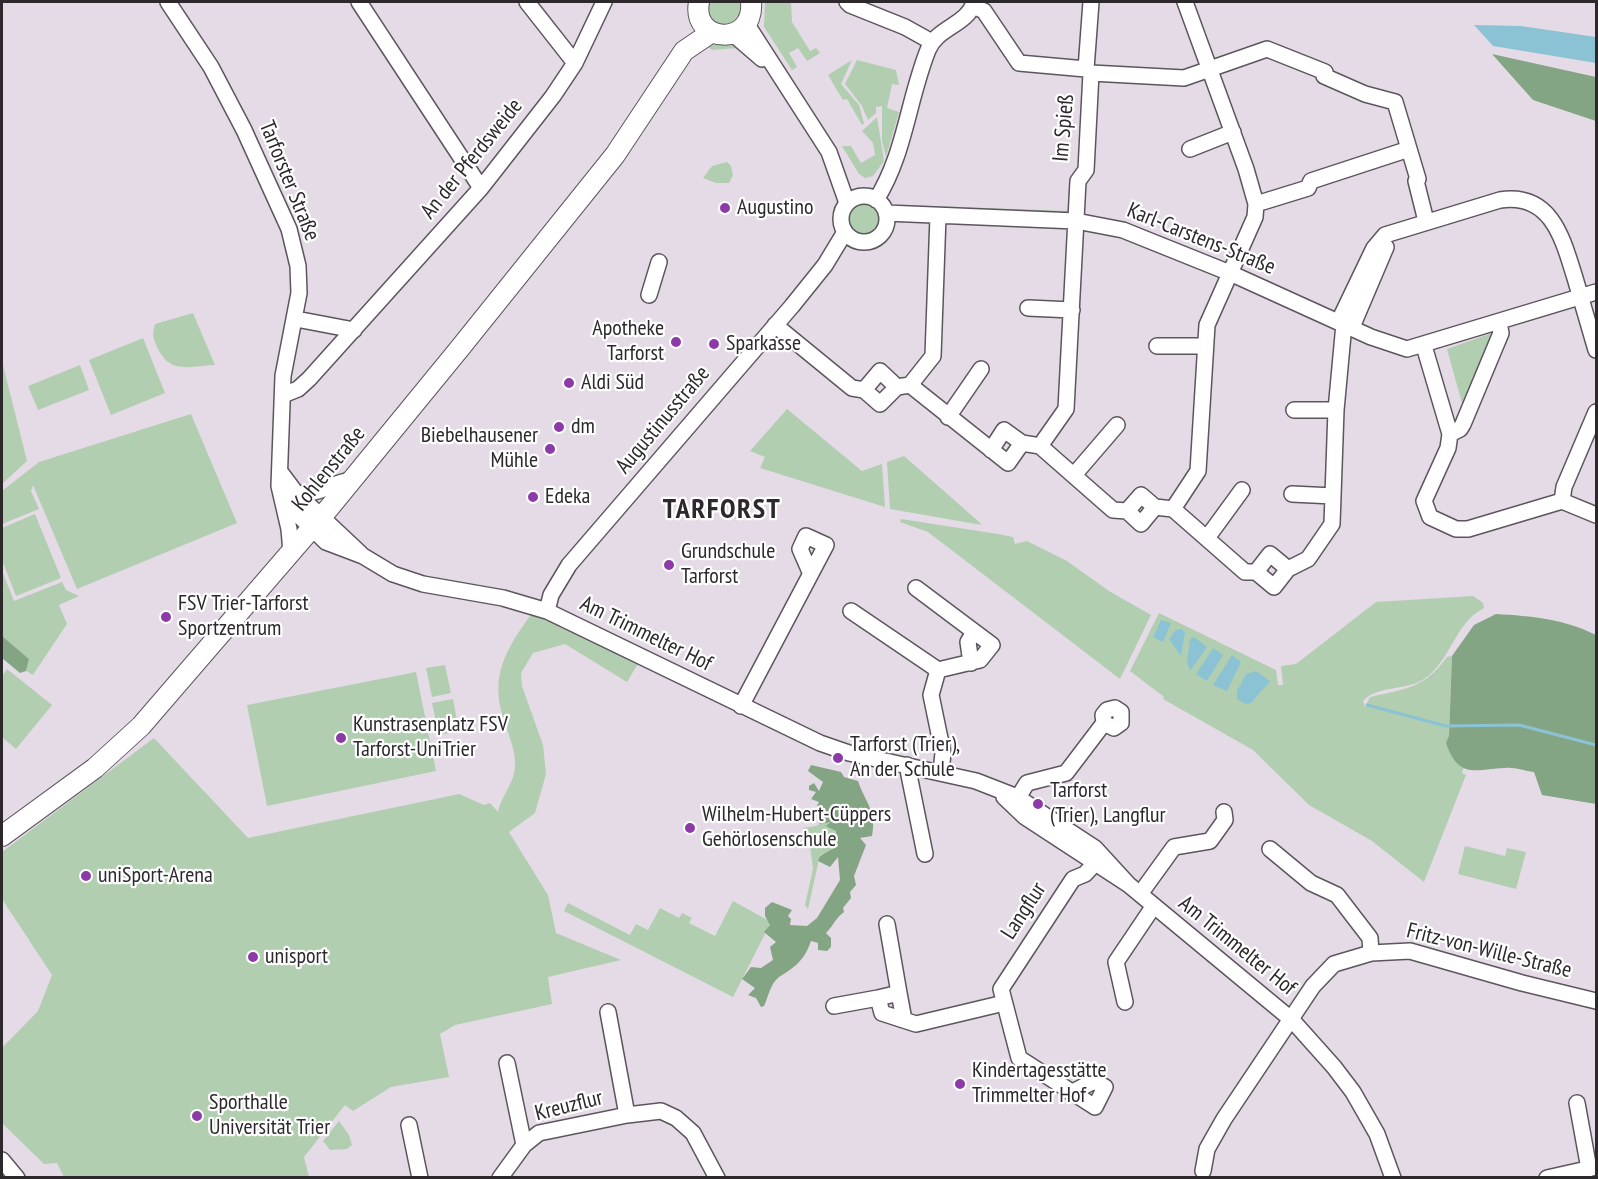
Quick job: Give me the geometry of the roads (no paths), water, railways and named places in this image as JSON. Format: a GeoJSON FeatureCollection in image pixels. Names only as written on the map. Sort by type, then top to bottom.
{"type":"FeatureCollection","features":[{"type":"Feature","properties":{"kind":"main road"},"geometry":{"type":"LineString","coordinates":[[712,32],[723,35],[740,28],[750,17],[751,2]]}},
{"type":"Feature","properties":{"kind":"main road","name":"Kohlenstraße"},"geometry":{"type":"LineString","coordinates":[[2,836],[95,768],[141,726],[316,523],[615,155],[639,120],[653,94],[684,51],[698,39],[712,32],[699,9],[664,64],[653,94]]}},
{"type":"Feature","properties":{"kind":"street","name":"Tarforster Straße"},"geometry":{"type":"LineString","coordinates":[[168,2],[210,67],[244,130],[289,230],[298,266],[299,293],[296,320],[283,376],[279,486],[289,529],[291,552]]}},
{"type":"Feature","properties":{"kind":"street"},"geometry":{"type":"LineString","coordinates":[[359,2],[481,188]]}},
{"type":"Feature","properties":{"kind":"street"},"geometry":{"type":"LineString","coordinates":[[527,2],[575,63]]}},
{"type":"Feature","properties":{"kind":"street","name":"An der Pferdsweide"},"geometry":{"type":"LineString","coordinates":[[283,395],[298,389],[309,379],[481,188],[553,96],[575,63],[604,2]]}},
{"type":"Feature","properties":{"kind":"street"},"geometry":{"type":"LineString","coordinates":[[847,2],[905,27],[932,42]]}},
{"type":"Feature","properties":{"kind":"street","name":"Im Spieß"},"geometry":{"type":"LineString","coordinates":[[1040,446],[1066,409],[1078,181],[1086,170],[1091,2]]}},
{"type":"Feature","properties":{"kind":"street"},"geometry":{"type":"LineString","coordinates":[[1173,509],[1198,471],[1207,325],[1255,216],[1256,204],[1233,132],[1185,2]]}},
{"type":"Feature","properties":{"kind":"street"},"geometry":{"type":"LineString","coordinates":[[876,200],[896,163],[932,42],[938,33],[966,16],[974,4],[984,11],[1019,63],[1184,78],[1267,50],[1325,72],[1324,76],[1365,94],[1395,102],[1426,221]]}},
{"type":"Feature","properties":{"kind":"street"},"geometry":{"type":"LineString","coordinates":[[740,28],[774,69],[833,160],[852,200]]}},
{"type":"Feature","properties":{"kind":"street"},"geometry":{"type":"LineString","coordinates":[[1190,149],[1233,132]]}},
{"type":"Feature","properties":{"kind":"street"},"geometry":{"type":"LineString","coordinates":[[1256,204],[1308,188],[1311,181],[1409,149]]}},
{"type":"Feature","properties":{"kind":"street"},"geometry":{"type":"LineString","coordinates":[[991,450],[1004,430],[1022,443],[1040,446],[1113,510],[1127,511],[1141,524],[1155,507],[1173,509],[1245,572],[1256,572],[1274,588],[1288,569],[1308,559],[1332,524],[1336,410],[1345,324],[1374,248],[1385,235],[1500,200],[1514,198],[1525,200],[1538,207],[1558,228],[1596,350]]}},
{"type":"Feature","properties":{"kind":"street"},"geometry":{"type":"LineString","coordinates":[[852,200],[876,200]]}},
{"type":"Feature","properties":{"kind":"street"},"geometry":{"type":"LineString","coordinates":[[850,236],[841,222],[842,212],[852,200]]}},
{"type":"Feature","properties":{"kind":"street"},"geometry":{"type":"LineString","coordinates":[[876,200],[885,220]]}},
{"type":"Feature","properties":{"kind":"street"},"geometry":{"type":"LineString","coordinates":[[775,325],[852,388],[864,390],[880,404],[904,386],[933,356],[936,216]]}},
{"type":"Feature","properties":{"kind":"street","name":"Karl-Carstens-Straße"},"geometry":{"type":"LineString","coordinates":[[850,236],[871,241],[878,237],[885,220],[936,216],[1076,221],[1123,230],[1146,237],[1230,273],[1371,337],[1407,349],[1424,346],[1596,292]]}},
{"type":"Feature","properties":{"kind":"street","name":"Augustinusstraße"},"geometry":{"type":"LineString","coordinates":[[547,611],[551,596],[569,565],[850,236]]}},
{"type":"Feature","properties":{"kind":"street"},"geometry":{"type":"LineString","coordinates":[[649,295],[659,262]]}},
{"type":"Feature","properties":{"kind":"street"},"geometry":{"type":"LineString","coordinates":[[1028,308],[1072,310]]}},
{"type":"Feature","properties":{"kind":"street"},"geometry":{"type":"LineString","coordinates":[[296,320],[354,330]]}},
{"type":"Feature","properties":{"kind":"street"},"geometry":{"type":"LineString","coordinates":[[1450,434],[1460,429],[1463,424],[1501,333],[1500,323]]}},
{"type":"Feature","properties":{"kind":"street"},"geometry":{"type":"LineString","coordinates":[[1157,346],[1204,346]]}},
{"type":"Feature","properties":{"kind":"street"},"geometry":{"type":"LineString","coordinates":[[1424,346],[1450,434],[1448,448],[1424,501],[1428,513],[1437,521],[1456,529],[1468,529],[1562,501],[1596,515]]}},
{"type":"Feature","properties":{"kind":"street"},"geometry":{"type":"LineString","coordinates":[[948,417],[981,369]]}},
{"type":"Feature","properties":{"kind":"street"},"geometry":{"type":"LineString","coordinates":[[864,390],[880,371],[948,417],[1008,463],[1022,443]]}},
{"type":"Feature","properties":{"kind":"street"},"geometry":{"type":"LineString","coordinates":[[1294,410],[1336,410]]}},
{"type":"Feature","properties":{"kind":"street"},"geometry":{"type":"LineString","coordinates":[[1562,501],[1564,487],[1596,412]]}},
{"type":"Feature","properties":{"kind":"street"},"geometry":{"type":"LineString","coordinates":[[1074,475],[1117,425]]}},
{"type":"Feature","properties":{"kind":"street"},"geometry":{"type":"LineString","coordinates":[[280,468],[316,523]]}},
{"type":"Feature","properties":{"kind":"street"},"geometry":{"type":"LineString","coordinates":[[296,493],[316,492],[338,482],[351,480]]}},
{"type":"Feature","properties":{"kind":"street"},"geometry":{"type":"LineString","coordinates":[[279,486],[290,507],[316,523]]}},
{"type":"Feature","properties":{"kind":"street"},"geometry":{"type":"LineString","coordinates":[[1207,538],[1242,490]]}},
{"type":"Feature","properties":{"kind":"street"},"geometry":{"type":"LineString","coordinates":[[1292,494],[1333,496]]}},
{"type":"Feature","properties":{"kind":"street","name":"Am Trimmelter Hof"},"geometry":{"type":"LineString","coordinates":[[316,523],[326,542],[363,556],[393,574],[415,582],[503,598],[547,611],[635,651],[741,706],[836,748],[976,781],[1015,801],[1038,809],[1153,907],[1292,1020],[1353,1092],[1377,1134],[1392,1178]]}},
{"type":"Feature","properties":{"kind":"street"},"geometry":{"type":"LineString","coordinates":[[1256,572],[1270,554],[1288,569]]}},
{"type":"Feature","properties":{"kind":"street"},"geometry":{"type":"LineString","coordinates":[[741,706],[810,572]]}},
{"type":"Feature","properties":{"kind":"street"},"geometry":{"type":"LineString","coordinates":[[851,611],[938,670],[980,660],[992,645],[916,588]]}},
{"type":"Feature","properties":{"kind":"street"},"geometry":{"type":"LineString","coordinates":[[971,663],[968,642],[974,632]]}},
{"type":"Feature","properties":{"kind":"street"},"geometry":{"type":"LineString","coordinates":[[938,670],[932,695],[943,753],[941,772]]}},
{"type":"Feature","properties":{"kind":"street"},"geometry":{"type":"LineString","coordinates":[[1015,801],[1027,783],[1066,773],[1104,723]]}},
{"type":"Feature","properties":{"kind":"street"},"geometry":{"type":"LineString","coordinates":[[907,765],[925,854]]}},
{"type":"Feature","properties":{"kind":"street"},"geometry":{"type":"LineString","coordinates":[[1134,890],[1174,847],[1210,841],[1225,820],[1224,812]]}},
{"type":"Feature","properties":{"kind":"street"},"geometry":{"type":"LineString","coordinates":[[1270,849],[1311,883],[1337,896],[1370,938],[1371,953]]}},
{"type":"Feature","properties":{"kind":"street","name":"Langflur"},"geometry":{"type":"LineString","coordinates":[[1071,1093],[1019,1058],[1001,989],[1073,879],[1085,874],[1099,859]]}},
{"type":"Feature","properties":{"kind":"street","name":"Am Trimmelter Hof"},"geometry":{"type":"LineString","coordinates":[[1125,1002],[1116,962],[1153,907]]}},
{"type":"Feature","properties":{"kind":"street"},"geometry":{"type":"LineString","coordinates":[[887,924],[904,1020]]}},
{"type":"Feature","properties":{"kind":"street","name":"Fritz-von-Wille-Straße"},"geometry":{"type":"LineString","coordinates":[[1292,1020],[1326,971],[1334,964],[1371,953],[1410,951],[1513,981],[1596,1001]]}},
{"type":"Feature","properties":{"kind":"street"},"geometry":{"type":"LineString","coordinates":[[834,1006],[899,993]]}},
{"type":"Feature","properties":{"kind":"street"},"geometry":{"type":"LineString","coordinates":[[878,998],[882,1013],[916,1024],[1004,1003]]}},
{"type":"Feature","properties":{"kind":"street","name":"Kreuzflur"},"geometry":{"type":"LineString","coordinates":[[608,1012],[627,1115]]}},
{"type":"Feature","properties":{"kind":"street","name":"Am Trimmelter Hof"},"geometry":{"type":"LineString","coordinates":[[1203,1172],[1207,1149],[1224,1119],[1292,1020]]}},
{"type":"Feature","properties":{"kind":"street","name":"Kreuzflur"},"geometry":{"type":"LineString","coordinates":[[507,1063],[524,1145]]}},
{"type":"Feature","properties":{"kind":"street"},"geometry":{"type":"LineString","coordinates":[[1547,1178],[1593,1168],[1577,1103]]}},
{"type":"Feature","properties":{"kind":"street","name":"Kreuzflur"},"geometry":{"type":"LineString","coordinates":[[500,1178],[524,1145],[545,1131],[627,1115],[662,1111],[676,1118],[693,1133],[717,1178]]}},
{"type":"Feature","properties":{"kind":"street"},"geometry":{"type":"LineString","coordinates":[[409,1125],[420,1178]]}},
{"type":"Feature","properties":{"kind":"street"},"geometry":{"type":"LineString","coordinates":[[2,1160],[17,1178]]}},
{"type":"Feature","properties":{"kind":"water"},"geometry":{"type":"Polygon","coordinates":[[[1474,25],[1521,26],[1596,37],[1596,63],[1493,46],[1474,25]]]}},
{"type":"Feature","properties":{"kind":"water"},"geometry":{"type":"Polygon","coordinates":[[[1161,620],[1171,623],[1163,642],[1153,637],[1161,620]]]}},
{"type":"Feature","properties":{"kind":"water"},"geometry":{"type":"Polygon","coordinates":[[[1182,629],[1185,633],[1181,656],[1169,639],[1176,630],[1182,629]]]}},
{"type":"Feature","properties":{"kind":"water"},"geometry":{"type":"Polygon","coordinates":[[[1194,637],[1207,647],[1190,671],[1187,661],[1190,639],[1194,637]]]}},
{"type":"Feature","properties":{"kind":"water"},"geometry":{"type":"Polygon","coordinates":[[[1213,648],[1223,655],[1207,681],[1196,674],[1213,648]]]}},
{"type":"Feature","properties":{"kind":"water"},"geometry":{"type":"Polygon","coordinates":[[[1232,655],[1241,662],[1227,691],[1213,685],[1232,655]]]}},
{"type":"Feature","properties":{"kind":"water"},"geometry":{"type":"Polygon","coordinates":[[[1256,671],[1270,681],[1251,703],[1246,704],[1237,699],[1237,691],[1246,674],[1256,671]]]}},
{"type":"Feature","properties":{"kind":"waterway"},"geometry":{"type":"LineString","coordinates":[[1367,705],[1446,726],[1519,725],[1596,745]]}},
{"type":"Feature","properties":{"kind":"place","name":"Augustino"},"geometry":{"type":"Point","coordinates":[725,208]}},
{"type":"Feature","properties":{"kind":"place","name":"Apotheke Tarforst"},"geometry":{"type":"Point","coordinates":[676,342]}},
{"type":"Feature","properties":{"kind":"place","name":"Sparkasse"},"geometry":{"type":"Point","coordinates":[714,344]}},
{"type":"Feature","properties":{"kind":"place","name":"Aldi Süd"},"geometry":{"type":"Point","coordinates":[569,383]}},
{"type":"Feature","properties":{"kind":"place","name":"dm"},"geometry":{"type":"Point","coordinates":[559,427]}},
{"type":"Feature","properties":{"kind":"place","name":"Biebelhausener Mühle"},"geometry":{"type":"Point","coordinates":[550,449]}},
{"type":"Feature","properties":{"kind":"place","name":"Edeka"},"geometry":{"type":"Point","coordinates":[533,497]}},
{"type":"Feature","properties":{"kind":"place","name":"Grundschule Tarforst"},"geometry":{"type":"Point","coordinates":[669,565]}},
{"type":"Feature","properties":{"kind":"place","name":"FSV Trier-Tarforst Sportzentrum"},"geometry":{"type":"Point","coordinates":[166,617]}},
{"type":"Feature","properties":{"kind":"place","name":"Kunstrasenplatz FSV Tarforst-UniTrier"},"geometry":{"type":"Point","coordinates":[341,738]}},
{"type":"Feature","properties":{"kind":"place","name":"Tarforst (Trier), An der Schule"},"geometry":{"type":"Point","coordinates":[838,758]}},
{"type":"Feature","properties":{"kind":"place","name":"Tarforst (Trier), Langflur"},"geometry":{"type":"Point","coordinates":[1038,804]}},
{"type":"Feature","properties":{"kind":"place","name":"Wilhelm-Hubert-Cüppers Gehörlosenschule"},"geometry":{"type":"Point","coordinates":[690,828]}},
{"type":"Feature","properties":{"kind":"place","name":"uniSport-Arena"},"geometry":{"type":"Point","coordinates":[86,876]}},
{"type":"Feature","properties":{"kind":"place","name":"unisport"},"geometry":{"type":"Point","coordinates":[253,957]}},
{"type":"Feature","properties":{"kind":"place","name":"Kindertagesstätte Trimmelter Hof"},"geometry":{"type":"Point","coordinates":[960,1084]}},
{"type":"Feature","properties":{"kind":"place","name":"Sporthalle Universität Trier"},"geometry":{"type":"Point","coordinates":[197,1116]}},
{"type":"Feature","properties":{"kind":"district","name":"TARFORST"},"geometry":{"type":"Point","coordinates":[722,510]}}]}
